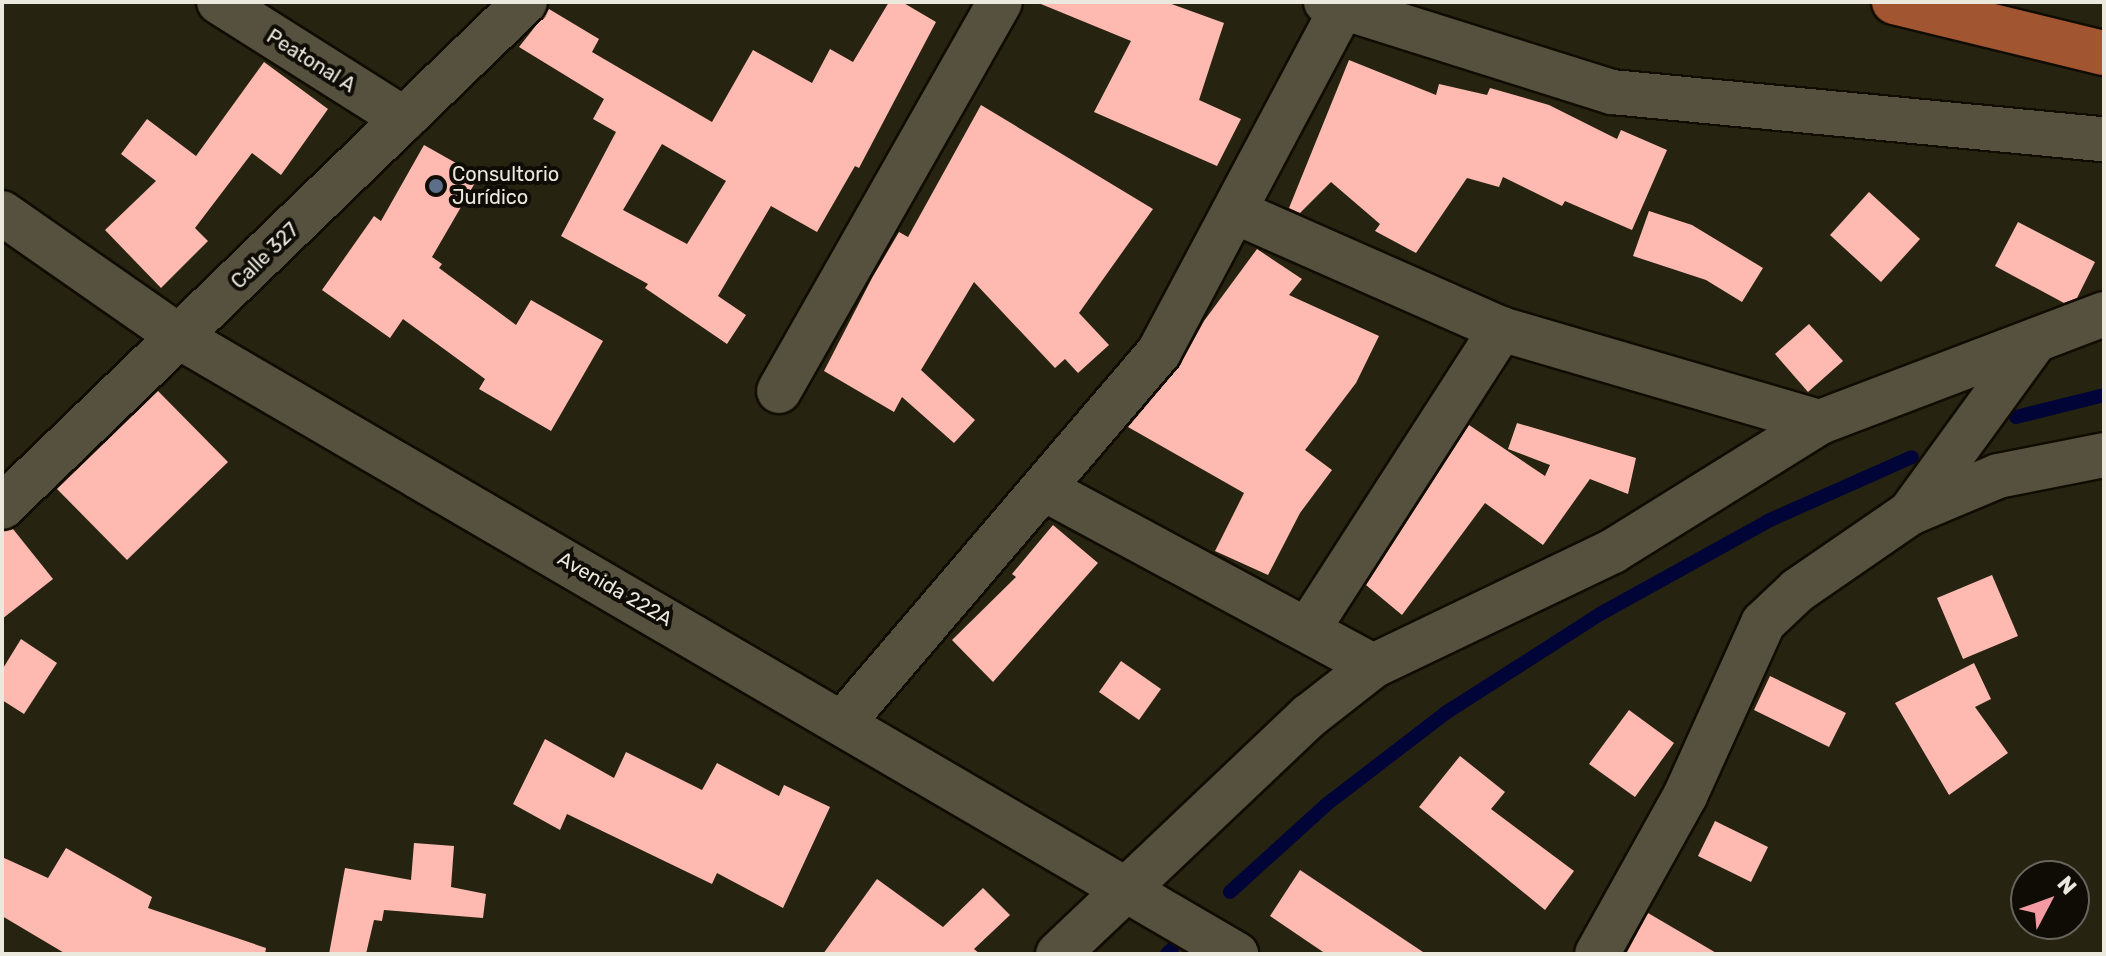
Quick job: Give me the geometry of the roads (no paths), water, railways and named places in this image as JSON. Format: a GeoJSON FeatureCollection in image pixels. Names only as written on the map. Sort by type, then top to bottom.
{"type":"FeatureCollection","features":[{"type":"Feature","properties":{"kind":"main road"},"geometry":{"type":"LineString","coordinates":[[1894,2],[2104,53]]}},
{"type":"Feature","properties":{"kind":"street","name":"Peatonal A"},"geometry":{"type":"LineString","coordinates":[[219,2],[404,119]]}},
{"type":"Feature","properties":{"kind":"street","name":"Calle 327"},"geometry":{"type":"LineString","coordinates":[[6,497],[181,338],[525,2]]}},
{"type":"Feature","properties":{"kind":"street"},"geometry":{"type":"LineString","coordinates":[[779,391],[1000,2]]}},
{"type":"Feature","properties":{"kind":"street"},"geometry":{"type":"LineString","coordinates":[[844,721],[1046,490],[1159,352],[1238,213],[1334,5],[1625,94],[2023,127],[2104,139]]}},
{"type":"Feature","properties":{"kind":"street","name":"Avenida 222A"},"geometry":{"type":"LineString","coordinates":[[2,213],[181,338],[1128,886],[1236,954]]}},
{"type":"Feature","properties":{"kind":"street"},"geometry":{"type":"LineString","coordinates":[[1238,213],[1501,329],[1820,422]]}},
{"type":"Feature","properties":{"kind":"street"},"geometry":{"type":"LineString","coordinates":[[1058,954],[1309,716],[1373,666],[1613,551],[1820,422],[2033,344],[2104,314]]}},
{"type":"Feature","properties":{"kind":"street"},"geometry":{"type":"LineString","coordinates":[[1308,629],[1501,329]]}},
{"type":"Feature","properties":{"kind":"street"},"geometry":{"type":"LineString","coordinates":[[1910,513],[2033,344]]}},
{"type":"Feature","properties":{"kind":"street"},"geometry":{"type":"LineString","coordinates":[[1597,954],[1685,796],[1763,623],[1798,590],[1910,513],[1998,476],[2104,455]]}},
{"type":"Feature","properties":{"kind":"street"},"geometry":{"type":"LineString","coordinates":[[1046,490],[1373,666]]}},
{"type":"Feature","properties":{"kind":"waterway"},"geometry":{"type":"LineString","coordinates":[[2016,417],[2104,395]]}},
{"type":"Feature","properties":{"kind":"waterway"},"geometry":{"type":"LineString","coordinates":[[1230,892],[1327,804],[1447,712],[1600,614],[1770,520],[1912,457]]}},
{"type":"Feature","properties":{"kind":"waterway"},"geometry":{"type":"LineString","coordinates":[[1167,954],[1172,949]]}},
{"type":"Feature","properties":{"kind":"place","name":"Consultorio Jurídico"},"geometry":{"type":"Point","coordinates":[436,186]}}]}
